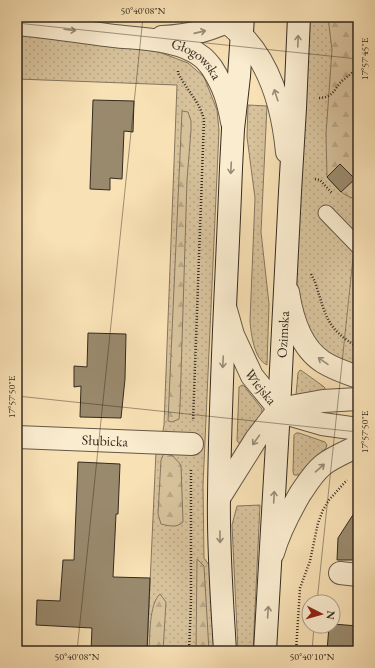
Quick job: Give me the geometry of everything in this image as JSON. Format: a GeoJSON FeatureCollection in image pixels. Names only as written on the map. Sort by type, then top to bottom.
{"type":"FeatureCollection","features":[{"type":"Feature","properties":{"kind":"street","name":"Ozimska"},"geometry":{"type":"LineString","coordinates":[[265,651],[299,17]]}},
{"type":"Feature","properties":{"kind":"street"},"geometry":{"type":"LineString","coordinates":[[233,22],[262,61],[278,97],[286,142],[289,217]]}},
{"type":"Feature","properties":{"kind":"street"},"geometry":{"type":"LineString","coordinates":[[225,651],[221,582],[219,498],[221,408],[233,129],[239,76],[233,22]]}},
{"type":"Feature","properties":{"kind":"street","name":"Głogowska"},"geometry":{"type":"LineString","coordinates":[[119,37],[192,34],[233,22]]}},
{"type":"Feature","properties":{"kind":"street","name":"Głogowska"},"geometry":{"type":"LineString","coordinates":[[17,24],[119,37],[158,40],[181,46],[198,54],[204,58],[219,79],[227,96],[233,129]]}},
{"type":"Feature","properties":{"kind":"street"},"geometry":{"type":"LineString","coordinates":[[286,274],[288,295],[292,313],[296,328],[303,342],[312,353],[323,362],[358,377]]}},
{"type":"Feature","properties":{"kind":"street","name":"Wiejska"},"geometry":{"type":"LineString","coordinates":[[225,309],[233,335],[252,376],[279,409],[291,415],[322,424],[358,429]]}},
{"type":"Feature","properties":{"kind":"street"},"geometry":{"type":"LineString","coordinates":[[219,498],[256,439],[279,409],[323,401],[358,399]]}},
{"type":"Feature","properties":{"kind":"street","name":"Słubicka"},"geometry":{"type":"LineString","coordinates":[[17,437],[192,444]]}},
{"type":"Feature","properties":{"kind":"street"},"geometry":{"type":"LineString","coordinates":[[270,563],[275,546],[287,517],[308,481],[324,464],[358,446]]}},
{"type":"Feature","properties":{"kind":"lane"},"geometry":{"type":"LineString","coordinates":[[326,213],[358,246]]}},
{"type":"Feature","properties":{"kind":"path"},"geometry":{"type":"LineString","coordinates":[[314,98],[325,98],[330,96],[343,80],[358,68]]}},
{"type":"Feature","properties":{"kind":"path"},"geometry":{"type":"LineString","coordinates":[[179,70],[178,73],[198,103],[204,120],[190,480],[191,602],[189,651]]}},
{"type":"Feature","properties":{"kind":"path"},"geometry":{"type":"LineString","coordinates":[[296,651],[300,588],[310,561],[318,523],[329,500],[351,476]]}},
{"type":"Feature","properties":{"kind":"green space"},"geometry":{"type":"Polygon","coordinates":[[[299,17],[358,17],[358,377],[341,371],[292,313],[299,17]]]}},
{"type":"Feature","properties":{"kind":"green space"},"geometry":{"type":"Polygon","coordinates":[[[328,17],[358,17],[358,199],[344,194],[327,177],[326,134],[332,50],[328,17]]]}},
{"type":"Feature","properties":{"kind":"green space"},"geometry":{"type":"Polygon","coordinates":[[[17,28],[159,52],[188,63],[204,77],[217,110],[219,130],[203,485],[204,558],[221,582],[225,651],[147,651],[156,451],[162,436],[164,425],[177,85],[17,79],[17,28]]]}},
{"type":"Feature","properties":{"kind":"green space"},"geometry":{"type":"Polygon","coordinates":[[[248,105],[267,106],[261,232],[269,304],[267,365],[256,352],[252,339],[250,321],[255,198],[247,137],[248,105]]]}},
{"type":"Feature","properties":{"kind":"green space"},"geometry":{"type":"Polygon","coordinates":[[[182,111],[188,112],[191,121],[191,130],[187,180],[180,407],[179,419],[172,422],[168,421],[182,111]]]}},
{"type":"Feature","properties":{"kind":"green space"},"geometry":{"type":"Polygon","coordinates":[[[300,370],[323,386],[325,388],[324,391],[296,395],[298,373],[300,370]]]}},
{"type":"Feature","properties":{"kind":"green space"},"geometry":{"type":"Polygon","coordinates":[[[242,385],[262,409],[261,424],[243,442],[239,443],[237,441],[239,387],[242,385]]]}},
{"type":"Feature","properties":{"kind":"green space"},"geometry":{"type":"Polygon","coordinates":[[[296,433],[325,442],[327,445],[326,448],[299,475],[294,475],[293,472],[294,435],[296,433]]]}},
{"type":"Feature","properties":{"kind":"green space"},"geometry":{"type":"Polygon","coordinates":[[[164,453],[173,456],[181,465],[183,522],[176,526],[161,524],[158,514],[161,460],[164,453]]]}},
{"type":"Feature","properties":{"kind":"green space"},"geometry":{"type":"Polygon","coordinates":[[[260,505],[253,651],[238,651],[232,525],[237,506],[260,505]]]}},
{"type":"Feature","properties":{"kind":"green space"},"geometry":{"type":"Polygon","coordinates":[[[197,559],[204,566],[209,651],[196,651],[197,559]]]}},
{"type":"Feature","properties":{"kind":"green space"},"geometry":{"type":"Polygon","coordinates":[[[160,594],[166,602],[163,651],[149,651],[152,612],[156,599],[160,594]]]}},
{"type":"Feature","properties":{"kind":"building"},"geometry":{"type":"Polygon","coordinates":[[[93,100],[134,101],[133,132],[124,131],[122,179],[110,178],[110,190],[90,189],[93,100]]]}},
{"type":"Feature","properties":{"kind":"building"},"geometry":{"type":"Polygon","coordinates":[[[340,164],[355,179],[341,192],[327,177],[340,164]]]}},
{"type":"Feature","properties":{"kind":"building"},"geometry":{"type":"Polygon","coordinates":[[[88,333],[126,334],[125,379],[121,418],[80,417],[81,386],[74,387],[74,366],[87,367],[88,333]]]}},
{"type":"Feature","properties":{"kind":"building"},"geometry":{"type":"Polygon","coordinates":[[[78,462],[120,464],[113,577],[150,578],[147,650],[113,648],[113,651],[91,651],[92,628],[36,625],[37,600],[60,601],[63,560],[74,560],[78,462]]]}},
{"type":"Feature","properties":{"kind":"building"},"geometry":{"type":"Polygon","coordinates":[[[358,507],[358,560],[337,560],[338,538],[358,507]]]}},
{"type":"Feature","properties":{"kind":"building"},"geometry":{"type":"Polygon","coordinates":[[[341,625],[358,626],[358,651],[327,651],[328,634],[341,634],[341,625]]]}}]}
